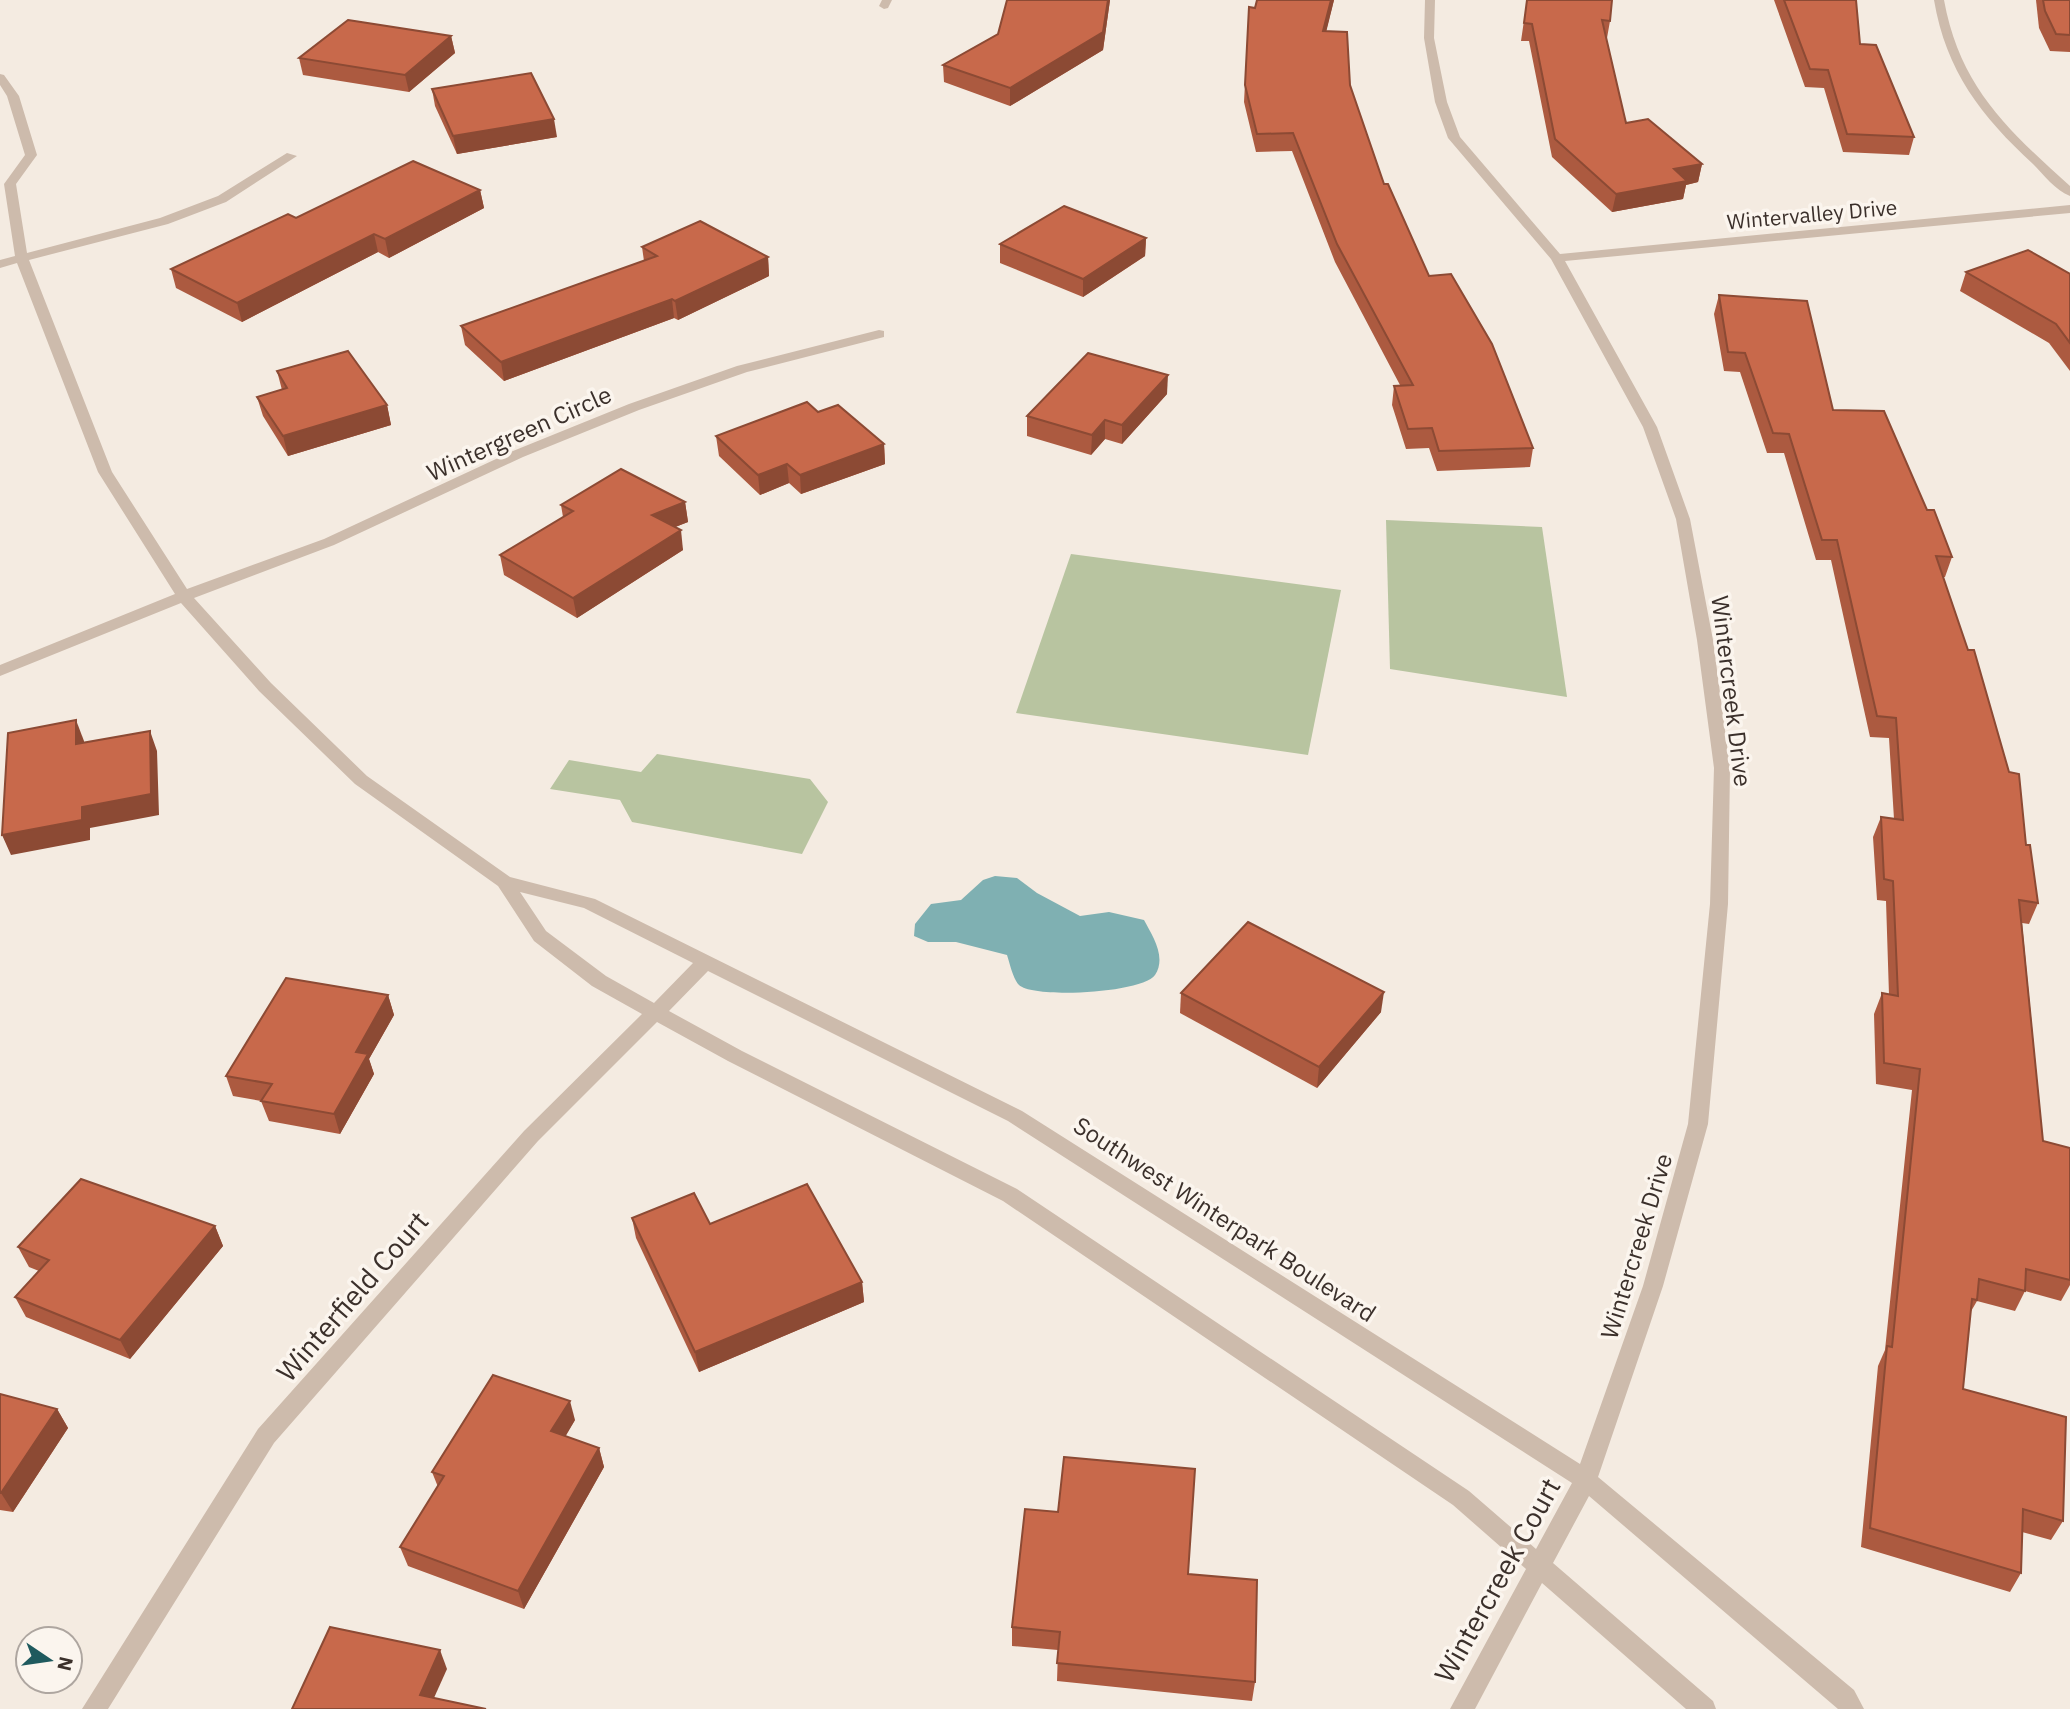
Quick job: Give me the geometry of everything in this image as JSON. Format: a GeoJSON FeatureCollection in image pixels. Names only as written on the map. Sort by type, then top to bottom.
{"type":"FeatureCollection","features":[{"type":"Feature","properties":{"kind":"street"},"geometry":{"type":"LineString","coordinates":[[1939,0],[1941,29],[1971,89],[1992,118],[2070,192]]}},
{"type":"Feature","properties":{"kind":"street","name":"Wintercreek Drive"},"geometry":{"type":"LineString","coordinates":[[1430,2],[1429,38],[1441,102],[1454,138],[1557,258],[1650,427],[1683,519],[1722,768],[1719,904],[1699,1124],[1653,1286],[1586,1480]]}},
{"type":"Feature","properties":{"kind":"street","name":"Southwest Winterpark Boulevard"},"geometry":{"type":"LineString","coordinates":[[0,77],[13,96],[31,155],[5,181],[22,259],[104,472],[184,596],[265,687],[361,780],[504,882],[540,936],[599,981],[735,1056],[1010,1195],[1461,1498],[1704,1709]]}},
{"type":"Feature","properties":{"kind":"street"},"geometry":{"type":"LineString","coordinates":[[0,264],[129,232],[222,199],[291,156]]}},
{"type":"Feature","properties":{"kind":"street","name":"Wintervalley Drive"},"geometry":{"type":"LineString","coordinates":[[1557,258],[2070,209]]}},
{"type":"Feature","properties":{"kind":"street","name":"Wintergreen Circle"},"geometry":{"type":"LineString","coordinates":[[0,671],[184,596],[329,542],[518,454],[634,407],[742,369],[879,334]]}},
{"type":"Feature","properties":{"kind":"street","name":"Southwest Winterpark Boulevard"},"geometry":{"type":"LineString","coordinates":[[504,882],[589,903],[1015,1116],[1586,1480],[1845,1698],[1852,1709]]}},
{"type":"Feature","properties":{"kind":"street","name":"Winterfield Court"},"geometry":{"type":"LineString","coordinates":[[94,1709],[266,1436],[531,1136],[706,962]]}},
{"type":"Feature","properties":{"kind":"street","name":"Wintercreek Court"},"geometry":{"type":"LineString","coordinates":[[1462,1709],[1586,1480]]}},
{"type":"Feature","properties":{"kind":"green space"},"geometry":{"type":"Polygon","coordinates":[[[1386,520],[1542,527],[1567,697],[1390,669],[1386,520]]]}},
{"type":"Feature","properties":{"kind":"green space"},"geometry":{"type":"Polygon","coordinates":[[[1071,554],[1341,590],[1308,755],[1016,713],[1071,554]]]}},
{"type":"Feature","properties":{"kind":"green space"},"geometry":{"type":"Polygon","coordinates":[[[657,754],[810,779],[828,802],[802,854],[632,822],[620,800],[550,789],[569,760],[641,772],[657,754]]]}},
{"type":"Feature","properties":{"kind":"water"},"geometry":{"type":"Polygon","coordinates":[[[995,876],[1017,878],[1037,893],[1080,916],[1109,912],[1144,920],[1159,954],[1155,975],[1146,981],[1111,990],[1045,992],[1019,985],[1007,955],[956,942],[928,942],[914,936],[915,924],[931,904],[961,900],[983,880],[995,876]]]}},
{"type":"Feature","properties":{"kind":"building"},"geometry":{"type":"Polygon","coordinates":[[[1007,0],[1108,0],[1103,32],[1010,88],[943,65],[998,34],[1007,0]]]}},
{"type":"Feature","properties":{"kind":"building"},"geometry":{"type":"Polygon","coordinates":[[[1257,0],[1331,0],[1323,31],[1347,32],[1350,85],[1384,184],[1388,184],[1429,276],[1451,274],[1492,344],[1533,448],[1439,451],[1432,428],[1408,429],[1394,386],[1413,385],[1337,244],[1293,133],[1257,134],[1245,85],[1249,7],[1255,8],[1257,0]]]}},
{"type":"Feature","properties":{"kind":"building"},"geometry":{"type":"Polygon","coordinates":[[[1527,0],[1612,0],[1610,21],[1602,20],[1626,123],[1648,119],[1702,164],[1674,169],[1687,181],[1616,194],[1555,139],[1532,24],[1524,23],[1527,0]]]}},
{"type":"Feature","properties":{"kind":"building"},"geometry":{"type":"Polygon","coordinates":[[[1784,0],[1856,0],[1860,44],[1876,45],[1914,137],[1847,134],[1828,70],[1810,69],[1784,0]]]}},
{"type":"Feature","properties":{"kind":"building"},"geometry":{"type":"Polygon","coordinates":[[[2043,0],[2070,0],[2070,35],[2056,34],[2043,0]]]}},
{"type":"Feature","properties":{"kind":"building"},"geometry":{"type":"Polygon","coordinates":[[[348,20],[451,36],[405,75],[299,58],[348,20]]]}},
{"type":"Feature","properties":{"kind":"building"},"geometry":{"type":"Polygon","coordinates":[[[531,73],[554,119],[453,136],[432,89],[531,73]]]}},
{"type":"Feature","properties":{"kind":"building"},"geometry":{"type":"Polygon","coordinates":[[[413,161],[480,190],[385,239],[374,234],[237,303],[171,269],[288,214],[296,218],[413,161]]]}},
{"type":"Feature","properties":{"kind":"building"},"geometry":{"type":"Polygon","coordinates":[[[1064,206],[1146,238],[1083,279],[1000,244],[1064,206]]]}},
{"type":"Feature","properties":{"kind":"building"},"geometry":{"type":"Polygon","coordinates":[[[700,221],[768,257],[675,301],[672,299],[501,362],[461,326],[657,256],[642,247],[700,221]]]}},
{"type":"Feature","properties":{"kind":"building"},"geometry":{"type":"Polygon","coordinates":[[[2028,250],[2070,274],[2070,343],[2056,324],[1966,272],[2028,250]]]}},
{"type":"Feature","properties":{"kind":"building"},"geometry":{"type":"Polygon","coordinates":[[[1719,295],[1807,301],[1833,410],[1884,411],[1927,510],[1934,510],[1952,557],[1936,556],[1968,650],[1974,650],[2009,772],[2019,774],[2026,845],[2030,845],[2038,903],[2019,900],[2043,1141],[2070,1148],[2070,1280],[2026,1269],[2025,1291],[1979,1279],[1977,1300],[1972,1299],[1963,1389],[2066,1417],[2063,1521],[2023,1509],[2021,1573],[1870,1528],[1887,1346],[1892,1347],[1920,1069],[1884,1063],[1882,993],[1898,996],[1893,881],[1884,879],[1881,817],[1903,820],[1896,718],[1877,716],[1837,540],[1822,540],[1789,434],[1773,433],[1745,353],[1728,352],[1719,295]]]}},
{"type":"Feature","properties":{"kind":"building"},"geometry":{"type":"Polygon","coordinates":[[[348,351],[387,405],[283,436],[257,397],[287,388],[277,371],[348,351]]]}},
{"type":"Feature","properties":{"kind":"building"},"geometry":{"type":"Polygon","coordinates":[[[1088,353],[1168,375],[1122,425],[1105,420],[1092,435],[1027,416],[1088,353]]]}},
{"type":"Feature","properties":{"kind":"building"},"geometry":{"type":"Polygon","coordinates":[[[807,402],[818,412],[838,405],[884,444],[800,475],[787,464],[758,475],[716,436],[807,402]]]}},
{"type":"Feature","properties":{"kind":"building"},"geometry":{"type":"Polygon","coordinates":[[[621,469],[685,502],[652,515],[681,530],[573,598],[500,555],[573,511],[561,505],[621,469]]]}},
{"type":"Feature","properties":{"kind":"building"},"geometry":{"type":"Polygon","coordinates":[[[76,720],[76,744],[150,731],[151,794],[82,807],[82,820],[2,835],[8,733],[76,720]]]}},
{"type":"Feature","properties":{"kind":"building"},"geometry":{"type":"Polygon","coordinates":[[[1248,922],[1384,992],[1319,1067],[1181,993],[1248,922]]]}},
{"type":"Feature","properties":{"kind":"building"},"geometry":{"type":"Polygon","coordinates":[[[286,978],[388,995],[356,1052],[368,1054],[334,1114],[261,1101],[272,1084],[226,1076],[286,978]]]}},
{"type":"Feature","properties":{"kind":"building"},"geometry":{"type":"Polygon","coordinates":[[[81,1179],[215,1226],[120,1340],[15,1297],[49,1260],[18,1247],[81,1179]]]}},
{"type":"Feature","properties":{"kind":"building"},"geometry":{"type":"Polygon","coordinates":[[[807,1184],[862,1282],[695,1352],[632,1218],[694,1193],[710,1224],[807,1184]]]}},
{"type":"Feature","properties":{"kind":"building"},"geometry":{"type":"Polygon","coordinates":[[[493,1375],[570,1401],[551,1431],[599,1448],[518,1591],[400,1547],[444,1476],[432,1472],[493,1375]]]}},
{"type":"Feature","properties":{"kind":"building"},"geometry":{"type":"Polygon","coordinates":[[[0,1394],[57,1409],[1,1493],[0,1493],[0,1394]]]}},
{"type":"Feature","properties":{"kind":"building"},"geometry":{"type":"Polygon","coordinates":[[[1064,1457],[1195,1469],[1188,1574],[1257,1580],[1255,1682],[1057,1663],[1060,1632],[1012,1627],[1025,1509],[1058,1512],[1064,1457]]]}},
{"type":"Feature","properties":{"kind":"building"},"geometry":{"type":"Polygon","coordinates":[[[330,1627],[440,1650],[420,1695],[486,1709],[292,1709],[330,1627]]]}}]}
